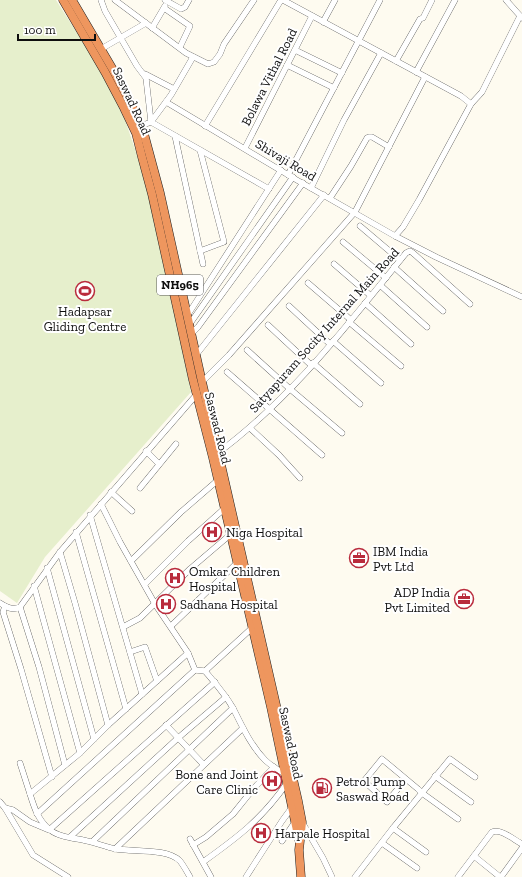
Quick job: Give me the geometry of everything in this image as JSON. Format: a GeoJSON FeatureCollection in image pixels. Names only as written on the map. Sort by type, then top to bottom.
{"type":"FeatureCollection","features":[{"type":"Feature","properties":{"kind":"highway","name":"Saswad Road"},"geometry":{"type":"LineString","coordinates":[[63,0],[124,108],[137,127],[160,193],[298,801],[301,877]]}},
{"type":"Feature","properties":{"kind":"highway","name":"Saswad Road"},"geometry":{"type":"LineString","coordinates":[[72,0],[131,104],[197,394],[225,508],[292,807],[299,822]]}},
{"type":"Feature","properties":{"kind":"street"},"geometry":{"type":"LineString","coordinates":[[101,0],[105,11],[137,66],[146,78],[151,122]]}},
{"type":"Feature","properties":{"kind":"street"},"geometry":{"type":"LineString","coordinates":[[116,0],[193,57],[208,64],[214,62],[220,54],[235,26],[254,0]]}},
{"type":"Feature","properties":{"kind":"street"},"geometry":{"type":"LineString","coordinates":[[152,28],[164,8],[166,1],[180,9],[185,7],[189,0]]}},
{"type":"Feature","properties":{"kind":"street"},"geometry":{"type":"LineString","coordinates":[[205,126],[282,0],[461,96],[471,104]]}},
{"type":"Feature","properties":{"kind":"street"},"geometry":{"type":"LineString","coordinates":[[323,22],[335,0]]}},
{"type":"Feature","properties":{"kind":"street"},"geometry":{"type":"LineString","coordinates":[[189,325],[291,176],[334,88],[379,2],[372,0]]}},
{"type":"Feature","properties":{"kind":"street"},"geometry":{"type":"LineString","coordinates":[[396,62],[432,0]]}},
{"type":"Feature","properties":{"kind":"street"},"geometry":{"type":"LineString","coordinates":[[416,72],[455,0]]}},
{"type":"Feature","properties":{"kind":"street"},"geometry":{"type":"LineString","coordinates":[[395,236],[403,227],[419,200],[471,104],[482,92],[521,17],[506,0]]}},
{"type":"Feature","properties":{"kind":"street"},"geometry":{"type":"LineString","coordinates":[[164,8],[190,26],[180,47]]}},
{"type":"Feature","properties":{"kind":"street","name":"Bolawa Vithal Road"},"geometry":{"type":"LineString","coordinates":[[245,148],[312,16]]}},
{"type":"Feature","properties":{"kind":"street"},"geometry":{"type":"LineString","coordinates":[[101,49],[146,23]]}},
{"type":"Feature","properties":{"kind":"street"},"geometry":{"type":"LineString","coordinates":[[295,50],[342,73]]}},
{"type":"Feature","properties":{"kind":"street"},"geometry":{"type":"LineString","coordinates":[[310,188],[344,120],[381,53]]}},
{"type":"Feature","properties":{"kind":"street"},"geometry":{"type":"LineString","coordinates":[[137,127],[151,122],[166,102],[193,57]]}},
{"type":"Feature","properties":{"kind":"street"},"geometry":{"type":"LineString","coordinates":[[287,65],[334,88]]}},
{"type":"Feature","properties":{"kind":"street"},"geometry":{"type":"LineString","coordinates":[[143,74],[174,88]]}},
{"type":"Feature","properties":{"kind":"street"},"geometry":{"type":"LineString","coordinates":[[202,382],[229,355],[355,212],[425,77]]}},
{"type":"Feature","properties":{"kind":"street","name":"Shivaji Road"},"geometry":{"type":"LineString","coordinates":[[166,102],[310,188],[355,212],[395,236],[522,297]]}},
{"type":"Feature","properties":{"kind":"street"},"geometry":{"type":"LineString","coordinates":[[151,122],[269,189]]}},
{"type":"Feature","properties":{"kind":"street"},"geometry":{"type":"LineString","coordinates":[[175,136],[203,264]]}},
{"type":"Feature","properties":{"kind":"street"},"geometry":{"type":"LineString","coordinates":[[330,198],[367,138],[372,138],[389,147]]}},
{"type":"Feature","properties":{"kind":"street"},"geometry":{"type":"LineString","coordinates":[[200,150],[224,242],[200,251]]}},
{"type":"Feature","properties":{"kind":"street"},"geometry":{"type":"LineString","coordinates":[[187,316],[281,170]]}},
{"type":"Feature","properties":{"kind":"street"},"geometry":{"type":"LineString","coordinates":[[191,334],[198,327],[303,183]]}},
{"type":"Feature","properties":{"kind":"street"},"geometry":{"type":"LineString","coordinates":[[196,355],[324,195]]}},
{"type":"Feature","properties":{"kind":"street"},"geometry":{"type":"LineString","coordinates":[[360,226],[400,260]]}},
{"type":"Feature","properties":{"kind":"street"},"geometry":{"type":"LineString","coordinates":[[343,242],[386,278]]}},
{"type":"Feature","properties":{"kind":"street","name":"Satyapuram Socity Internal Main Road"},"geometry":{"type":"LineString","coordinates":[[218,453],[250,428],[290,389],[365,304],[406,253],[410,251],[470,304]]}},
{"type":"Feature","properties":{"kind":"street"},"geometry":{"type":"LineString","coordinates":[[334,264],[371,296]]}},
{"type":"Feature","properties":{"kind":"street"},"geometry":{"type":"LineString","coordinates":[[394,267],[443,311]]}},
{"type":"Feature","properties":{"kind":"street"},"geometry":{"type":"LineString","coordinates":[[308,283],[401,366]]}},
{"type":"Feature","properties":{"kind":"street"},"geometry":{"type":"LineString","coordinates":[[380,285],[427,327]]}},
{"type":"Feature","properties":{"kind":"street"},"geometry":{"type":"LineString","coordinates":[[365,304],[411,344]]}},
{"type":"Feature","properties":{"kind":"street"},"geometry":{"type":"LineString","coordinates":[[289,306],[331,343],[381,383]]}},
{"type":"Feature","properties":{"kind":"street"},"geometry":{"type":"LineString","coordinates":[[268,325],[360,404]]}},
{"type":"Feature","properties":{"kind":"street"},"geometry":{"type":"LineString","coordinates":[[247,350],[342,433]]}},
{"type":"Feature","properties":{"kind":"street"},"geometry":{"type":"LineString","coordinates":[[227,372],[322,455]]}},
{"type":"Feature","properties":{"kind":"street"},"geometry":{"type":"LineString","coordinates":[[2,605],[11,609],[20,607],[47,568],[76,532],[197,394]]}},
{"type":"Feature","properties":{"kind":"street"},"geometry":{"type":"LineString","coordinates":[[250,428],[300,478]]}},
{"type":"Feature","properties":{"kind":"street"},"geometry":{"type":"LineString","coordinates":[[140,488],[176,444]]}},
{"type":"Feature","properties":{"kind":"street"},"geometry":{"type":"LineString","coordinates":[[146,451],[159,464]]}},
{"type":"Feature","properties":{"kind":"street"},"geometry":{"type":"LineString","coordinates":[[131,561],[181,512],[218,480]]}},
{"type":"Feature","properties":{"kind":"street"},"geometry":{"type":"LineString","coordinates":[[111,492],[132,510]]}},
{"type":"Feature","properties":{"kind":"street"},"geometry":{"type":"LineString","coordinates":[[101,504],[155,604],[188,653],[195,670]]}},
{"type":"Feature","properties":{"kind":"street"},"geometry":{"type":"LineString","coordinates":[[144,584],[188,541],[225,508]]}},
{"type":"Feature","properties":{"kind":"street"},"geometry":{"type":"LineString","coordinates":[[90,516],[142,694]]}},
{"type":"Feature","properties":{"kind":"street"},"geometry":{"type":"LineString","coordinates":[[76,532],[126,709]]}},
{"type":"Feature","properties":{"kind":"street"},"geometry":{"type":"LineString","coordinates":[[122,627],[140,618],[190,569],[230,534]]}},
{"type":"Feature","properties":{"kind":"street"},"geometry":{"type":"LineString","coordinates":[[60,552],[108,724]]}},
{"type":"Feature","properties":{"kind":"street"},"geometry":{"type":"LineString","coordinates":[[171,626],[237,563]]}},
{"type":"Feature","properties":{"kind":"street"},"geometry":{"type":"LineString","coordinates":[[47,568],[94,739]]}},
{"type":"Feature","properties":{"kind":"street"},"geometry":{"type":"LineString","coordinates":[[34,586],[80,753]]}},
{"type":"Feature","properties":{"kind":"street"},"geometry":{"type":"LineString","coordinates":[[2,605],[52,777]]}},
{"type":"Feature","properties":{"kind":"street"},"geometry":{"type":"LineString","coordinates":[[20,607],[39,667],[65,765]]}},
{"type":"Feature","properties":{"kind":"street"},"geometry":{"type":"LineString","coordinates":[[205,671],[252,628]]}},
{"type":"Feature","properties":{"kind":"street"},"geometry":{"type":"LineString","coordinates":[[130,652],[145,647],[157,681]]}},
{"type":"Feature","properties":{"kind":"street"},"geometry":{"type":"LineString","coordinates":[[30,794],[80,753],[108,724],[188,653]]}},
{"type":"Feature","properties":{"kind":"street"},"geometry":{"type":"LineString","coordinates":[[37,814],[195,670],[205,671],[226,697],[243,728],[259,752],[266,761],[286,779],[275,801],[255,822],[243,833],[203,862]]}},
{"type":"Feature","properties":{"kind":"street"},"geometry":{"type":"LineString","coordinates":[[49,830],[215,682]]}},
{"type":"Feature","properties":{"kind":"street"},"geometry":{"type":"LineString","coordinates":[[70,837],[178,738],[226,697]]}},
{"type":"Feature","properties":{"kind":"street"},"geometry":{"type":"LineString","coordinates":[[93,841],[233,708]]}},
{"type":"Feature","properties":{"kind":"street"},"geometry":{"type":"LineString","coordinates":[[166,725],[203,764]]}},
{"type":"Feature","properties":{"kind":"street"},"geometry":{"type":"LineString","coordinates":[[115,848],[243,728]]}},
{"type":"Feature","properties":{"kind":"street"},"geometry":{"type":"LineString","coordinates":[[406,779],[387,802],[364,781],[382,759],[406,779],[422,793],[458,819]]}},
{"type":"Feature","properties":{"kind":"street"},"geometry":{"type":"LineString","coordinates":[[355,877],[435,776],[450,760],[475,777]]}},
{"type":"Feature","properties":{"kind":"street"},"geometry":{"type":"LineString","coordinates":[[20,764],[37,814],[49,830]]}},
{"type":"Feature","properties":{"kind":"street"},"geometry":{"type":"LineString","coordinates":[[193,845],[206,837],[233,814],[254,788],[274,767]]}},
{"type":"Feature","properties":{"kind":"street"},"geometry":{"type":"LineString","coordinates":[[435,776],[471,802]]}},
{"type":"Feature","properties":{"kind":"street"},"geometry":{"type":"LineString","coordinates":[[246,877],[292,807],[298,801]]}},
{"type":"Feature","properties":{"kind":"street"},"geometry":{"type":"LineString","coordinates":[[0,802],[33,855],[68,877]]}},
{"type":"Feature","properties":{"kind":"street"},"geometry":{"type":"LineString","coordinates":[[5,808],[13,810],[30,822],[57,834],[93,841],[115,848],[143,852],[159,852],[170,855],[180,860],[190,877]]}},
{"type":"Feature","properties":{"kind":"street"},"geometry":{"type":"LineString","coordinates":[[282,841],[299,822],[323,858],[332,877]]}},
{"type":"Feature","properties":{"kind":"street"},"geometry":{"type":"LineString","coordinates":[[393,828],[426,852]]}},
{"type":"Feature","properties":{"kind":"street"},"geometry":{"type":"LineString","coordinates":[[458,877],[492,832],[495,831],[522,844]]}},
{"type":"Feature","properties":{"kind":"street"},"geometry":{"type":"LineString","coordinates":[[190,839],[211,877]]}},
{"type":"Feature","properties":{"kind":"street"},"geometry":{"type":"LineString","coordinates":[[382,843],[417,868]]}},
{"type":"Feature","properties":{"kind":"street"},"geometry":{"type":"LineString","coordinates":[[474,856],[501,877],[522,848]]}},
{"type":"Feature","properties":{"kind":"green space","name":"Hadapsar Gliding Centre"},"geometry":{"type":"Polygon","coordinates":[[[0,0],[56,0],[103,74],[125,120],[149,190],[191,392],[45,557],[17,603],[0,591],[0,0]]]}},
{"type":"Feature","properties":{"kind":"place","name":"Hadapsar Gliding Centre"},"geometry":{"type":"Point","coordinates":[85,291]}},
{"type":"Feature","properties":{"kind":"place","name":"Niga Hospital"},"geometry":{"type":"Point","coordinates":[212,532]}},
{"type":"Feature","properties":{"kind":"place","name":"IBM India Pvt Ltd"},"geometry":{"type":"Point","coordinates":[359,558]}},
{"type":"Feature","properties":{"kind":"place","name":"Omkar Children Hospital"},"geometry":{"type":"Point","coordinates":[175,578]}},
{"type":"Feature","properties":{"kind":"place","name":"ADP India Pvt Limited"},"geometry":{"type":"Point","coordinates":[464,599]}},
{"type":"Feature","properties":{"kind":"place","name":"Sadhana Hospital"},"geometry":{"type":"Point","coordinates":[166,604]}},
{"type":"Feature","properties":{"kind":"place","name":"Bone and Joint Care Clinic"},"geometry":{"type":"Point","coordinates":[272,781]}},
{"type":"Feature","properties":{"kind":"place","name":"Petrol Pump Saswad Road"},"geometry":{"type":"Point","coordinates":[322,788]}},
{"type":"Feature","properties":{"kind":"place","name":"Harpale Hospital"},"geometry":{"type":"Point","coordinates":[261,833]}}]}
